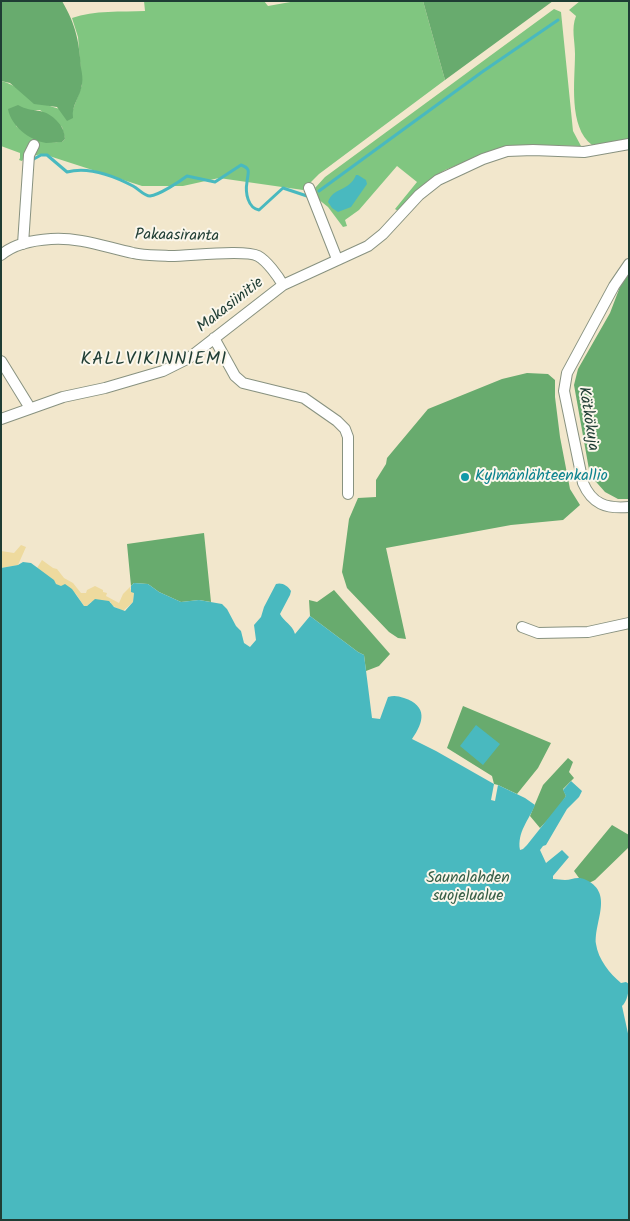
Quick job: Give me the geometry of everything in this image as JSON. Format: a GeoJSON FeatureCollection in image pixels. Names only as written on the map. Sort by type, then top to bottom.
{"type":"FeatureCollection","features":[{"type":"Feature","properties":{"kind":"street","name":"Makasiinitie"},"geometry":{"type":"LineString","coordinates":[[1,420],[63,397],[105,388],[162,371],[189,358],[283,285],[368,246],[383,234],[419,194],[438,180],[483,159],[507,151],[584,152],[629,144]]}},
{"type":"Feature","properties":{"kind":"street"},"geometry":{"type":"LineString","coordinates":[[23,244],[29,155],[34,145]]}},
{"type":"Feature","properties":{"kind":"street"},"geometry":{"type":"LineString","coordinates":[[309,188],[337,259]]}},
{"type":"Feature","properties":{"kind":"street","name":"Pakaasiranta"},"geometry":{"type":"LineString","coordinates":[[1,255],[10,247],[50,239],[94,242],[143,254],[185,256],[239,252],[258,256],[276,274],[283,285]]}},
{"type":"Feature","properties":{"kind":"street","name":"Kätkökuja"},"geometry":{"type":"LineString","coordinates":[[629,264],[614,286],[567,373],[564,391],[582,483],[587,493],[605,506],[616,508],[629,507]]}},
{"type":"Feature","properties":{"kind":"street"},"geometry":{"type":"LineString","coordinates":[[214,338],[235,376],[243,383],[304,398],[325,411],[345,429],[348,436],[349,451],[348,494]]}},
{"type":"Feature","properties":{"kind":"street"},"geometry":{"type":"LineString","coordinates":[[1,361],[30,408]]}},
{"type":"Feature","properties":{"kind":"street"},"geometry":{"type":"LineString","coordinates":[[522,627],[538,633],[588,632],[629,623]]}},
{"type":"Feature","properties":{"kind":"green space"},"geometry":{"type":"Polygon","coordinates":[[[1,1],[62,1],[76,33],[82,76],[81,88],[73,109],[73,118],[67,121],[57,107],[34,104],[10,83],[1,81],[1,1]]]}},
{"type":"Feature","properties":{"kind":"green space"},"geometry":{"type":"Polygon","coordinates":[[[144,1],[264,1],[268,6],[296,1],[423,1],[445,80],[319,174],[303,190],[219,178],[183,186],[142,186],[43,154],[25,157],[22,161],[19,160],[20,153],[1,146],[1,81],[48,105],[72,112],[82,85],[78,37],[72,18],[99,13],[145,11],[144,1]],[[27,110],[16,126],[38,139],[48,142],[62,142],[65,139],[62,127],[40,110],[27,110]]]}},
{"type":"Feature","properties":{"kind":"green space"},"geometry":{"type":"Polygon","coordinates":[[[423,1],[553,1],[445,80],[423,1]]]}},
{"type":"Feature","properties":{"kind":"green space"},"geometry":{"type":"Polygon","coordinates":[[[580,1],[629,1],[629,139],[592,145],[584,137],[579,127],[574,102],[575,54],[573,30],[576,16],[569,10],[580,1]]]}},
{"type":"Feature","properties":{"kind":"green space"},"geometry":{"type":"Polygon","coordinates":[[[554,9],[561,12],[573,131],[581,146],[516,145],[499,148],[445,170],[433,177],[398,211],[395,209],[417,182],[397,166],[359,210],[345,220],[347,226],[343,227],[328,207],[318,199],[315,188],[325,177],[554,9]]]}},
{"type":"Feature","properties":{"kind":"green space"},"geometry":{"type":"Polygon","coordinates":[[[18,105],[42,111],[51,116],[61,126],[65,139],[62,142],[46,143],[27,135],[13,121],[8,109],[18,105]]]}},
{"type":"Feature","properties":{"kind":"green space"},"geometry":{"type":"Polygon","coordinates":[[[629,268],[629,499],[618,499],[605,492],[590,475],[574,385],[578,369],[610,313],[626,271],[629,268]]]}},
{"type":"Feature","properties":{"kind":"green space"},"geometry":{"type":"Polygon","coordinates":[[[527,373],[548,374],[555,380],[560,437],[570,489],[580,505],[563,520],[511,525],[386,548],[406,639],[398,638],[389,632],[347,588],[342,572],[349,519],[358,498],[376,497],[376,480],[386,464],[387,458],[428,409],[502,379],[527,373]]]}},
{"type":"Feature","properties":{"kind":"green space"},"geometry":{"type":"Polygon","coordinates":[[[204,533],[211,602],[199,600],[181,602],[159,592],[148,584],[134,583],[131,586],[127,544],[204,533]]]}},
{"type":"Feature","properties":{"kind":"green space"},"geometry":{"type":"Polygon","coordinates":[[[334,590],[390,654],[379,666],[366,671],[364,655],[310,616],[309,600],[317,602],[334,590]]]}},
{"type":"Feature","properties":{"kind":"green space"},"geometry":{"type":"Polygon","coordinates":[[[463,706],[551,743],[538,768],[517,794],[494,784],[492,776],[447,748],[463,706]]]}},
{"type":"Feature","properties":{"kind":"green space"},"geometry":{"type":"Polygon","coordinates":[[[568,758],[573,762],[569,772],[574,778],[563,789],[566,796],[558,809],[540,828],[530,816],[543,785],[568,758]]]}},
{"type":"Feature","properties":{"kind":"green space"},"geometry":{"type":"Polygon","coordinates":[[[612,825],[629,835],[629,847],[595,880],[589,883],[579,878],[574,871],[612,825]]]}},
{"type":"Feature","properties":{"kind":"sand"},"geometry":{"type":"Polygon","coordinates":[[[21,545],[26,547],[18,565],[1,568],[1,551],[14,553],[21,545]]]}},
{"type":"Feature","properties":{"kind":"sand"},"geometry":{"type":"Polygon","coordinates":[[[42,560],[57,569],[81,593],[86,593],[87,590],[95,586],[107,593],[106,596],[119,603],[123,594],[131,586],[130,589],[134,592],[133,602],[123,611],[111,605],[111,602],[91,602],[84,606],[76,594],[55,584],[52,579],[38,570],[37,568],[42,560]]]}},
{"type":"Feature","properties":{"kind":"water"},"geometry":{"type":"Polygon","coordinates":[[[356,175],[366,180],[367,184],[351,207],[338,212],[328,202],[330,197],[349,184],[356,175]]]}},
{"type":"Feature","properties":{"kind":"water"},"geometry":{"type":"Polygon","coordinates":[[[23,562],[31,563],[54,580],[56,584],[61,586],[65,584],[72,589],[84,606],[87,606],[95,599],[109,601],[114,607],[125,611],[133,602],[134,593],[131,592],[131,586],[134,583],[148,584],[159,592],[181,602],[199,600],[222,604],[241,631],[244,643],[250,647],[256,640],[254,625],[261,617],[276,584],[285,585],[291,591],[280,614],[295,634],[310,616],[364,655],[372,718],[380,719],[388,697],[398,696],[412,701],[417,705],[422,715],[419,727],[412,739],[494,784],[491,800],[495,801],[498,785],[535,805],[520,837],[520,850],[527,845],[566,796],[563,790],[571,781],[582,791],[579,797],[567,809],[546,845],[540,850],[546,863],[562,850],[569,857],[553,876],[553,879],[581,878],[599,891],[601,908],[596,935],[597,950],[605,966],[613,975],[621,983],[626,982],[629,984],[629,990],[622,1006],[629,1038],[629,1220],[1,1220],[1,568],[18,565],[23,562]]]}},
{"type":"Feature","properties":{"kind":"water"},"geometry":{"type":"Polygon","coordinates":[[[476,725],[500,744],[483,765],[460,746],[476,725]]]}},
{"type":"Feature","properties":{"kind":"waterway"},"geometry":{"type":"LineString","coordinates":[[319,191],[482,72],[558,20]]}},
{"type":"Feature","properties":{"kind":"waterway"},"geometry":{"type":"LineString","coordinates":[[32,160],[41,155],[47,155],[67,172],[84,170],[101,173],[126,182],[150,196],[164,191],[187,176],[215,182],[241,165],[248,170],[247,195],[255,209],[259,210],[283,188],[307,196]]}},
{"type":"Feature","properties":{"kind":"place","name":"Kylmänlähteenkallio"},"geometry":{"type":"Point","coordinates":[465,477]}},
{"type":"Feature","properties":{"kind":"district","name":"KALLVIKINNIEMI"},"geometry":{"type":"Point","coordinates":[154,361]}},
{"type":"Feature","properties":{"kind":"park label","name":"Saunalahden suojelualue"},"geometry":{"type":"Point","coordinates":[468,888]}}]}
